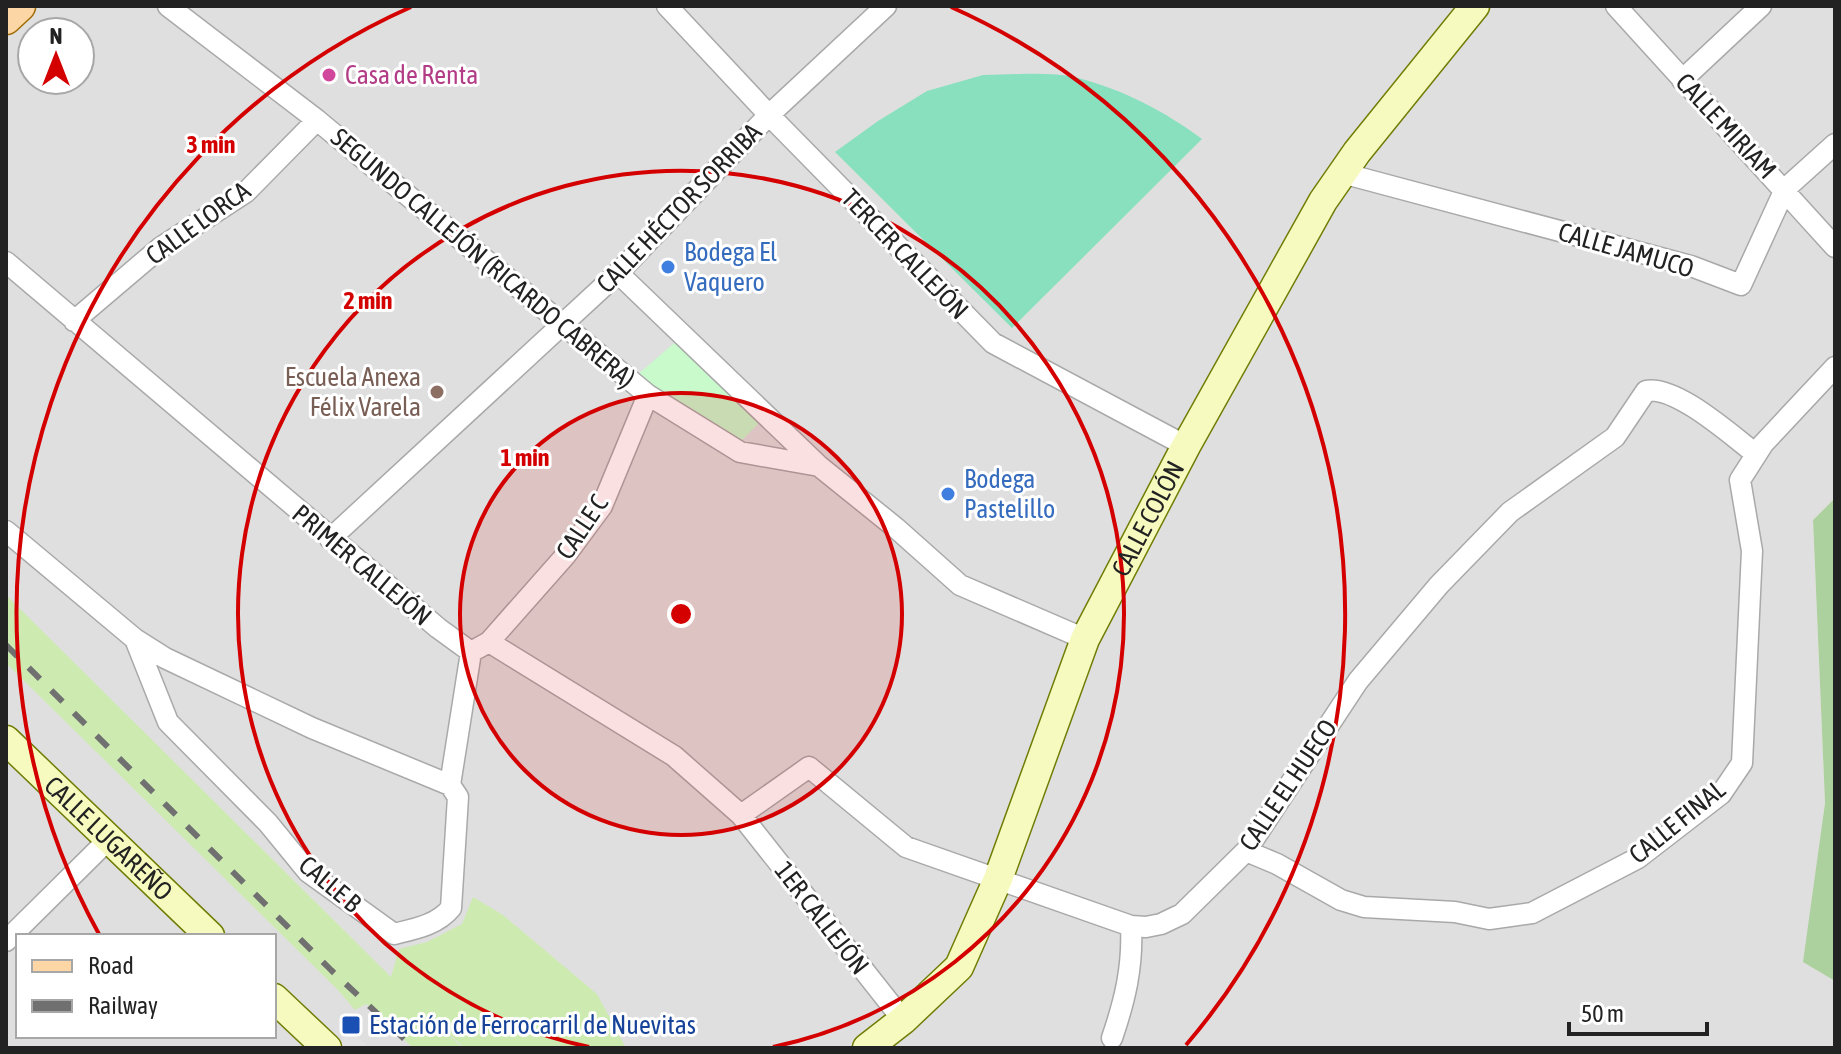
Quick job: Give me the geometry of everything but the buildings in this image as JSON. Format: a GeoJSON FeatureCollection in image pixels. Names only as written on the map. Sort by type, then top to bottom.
{"type":"FeatureCollection","features":[{"type":"Feature","properties":{"kind":"main road"},"geometry":{"type":"LineString","coordinates":[[6,19],[20,6]]}},
{"type":"Feature","properties":{"kind":"street","name":"SEGUNDO CALLEJÓN (RICARDO CABRERA)"},"geometry":{"type":"LineString","coordinates":[[168,6],[317,120],[648,395],[740,452],[819,466]]}},
{"type":"Feature","properties":{"kind":"street","name":"TERCER CALLEJÓN"},"geometry":{"type":"LineString","coordinates":[[667,6],[769,115],[993,343],[1186,446]]}},
{"type":"Feature","properties":{"kind":"street","name":"CALLE HÉCTOR SORRIBA"},"geometry":{"type":"LineString","coordinates":[[330,539],[618,273],[769,115],[886,6]]}},
{"type":"Feature","properties":{"kind":"street","name":"CALLE MIRIAM"},"geometry":{"type":"LineString","coordinates":[[1616,6],[1835,247]]}},
{"type":"Feature","properties":{"kind":"street"},"geometry":{"type":"LineString","coordinates":[[1682,80],[1761,6]]}},
{"type":"Feature","properties":{"kind":"street","name":"CALLE COLÓN"},"geometry":{"type":"LineString","coordinates":[[867,1048],[903,1020],[959,967],[998,879],[1085,639],[1186,446],[1323,201],[1464,9]]}},
{"type":"Feature","properties":{"kind":"street","name":"CALLE LORCA"},"geometry":{"type":"LineString","coordinates":[[74,321],[160,248],[246,192],[317,120]]}},
{"type":"Feature","properties":{"kind":"street","name":"CALLE JAMUCO"},"geometry":{"type":"LineString","coordinates":[[1342,173],[1691,266],[1741,285],[1785,189],[1835,144]]}},
{"type":"Feature","properties":{"kind":"street","name":"PRIMER CALLEJÓN"},"geometry":{"type":"LineString","coordinates":[[6,262],[330,539],[480,647],[674,756],[741,815]]}},
{"type":"Feature","properties":{"kind":"street"},"geometry":{"type":"LineString","coordinates":[[618,273],[819,466],[960,585],[1085,639]]}},
{"type":"Feature","properties":{"kind":"street","name":"CALLE FINAL"},"geometry":{"type":"LineString","coordinates":[[1246,851],[1277,864],[1341,900],[1364,907],[1455,912],[1489,919],[1532,913],[1638,858],[1721,794],[1742,763],[1752,551],[1740,480],[1756,454],[1835,367]]}},
{"type":"Feature","properties":{"kind":"street","name":"CALLE EL HUECO"},"geometry":{"type":"LineString","coordinates":[[741,815],[809,767],[906,847],[1131,926],[1161,924],[1182,914],[1246,851],[1358,681],[1439,585],[1510,512],[1615,437],[1646,391],[1659,390],[1695,408],[1756,454]]}},
{"type":"Feature","properties":{"kind":"street","name":"CALLE C"},"geometry":{"type":"LineString","coordinates":[[480,647],[565,556],[602,506],[648,395]]}},
{"type":"Feature","properties":{"kind":"street"},"geometry":{"type":"LineString","coordinates":[[6,531],[135,639],[165,658],[297,722],[441,781],[480,647]]}},
{"type":"Feature","properties":{"kind":"street","name":"CALLE B"},"geometry":{"type":"LineString","coordinates":[[135,639],[168,722],[268,823],[308,872],[394,934],[427,925],[451,908],[458,797],[441,781]]}},
{"type":"Feature","properties":{"kind":"street","name":"CALLE LUGAREÑO"},"geometry":{"type":"LineString","coordinates":[[6,740],[208,934]]}},
{"type":"Feature","properties":{"kind":"street","name":"1ER CALLEJÓN"},"geometry":{"type":"LineString","coordinates":[[741,815],[903,1020]]}},
{"type":"Feature","properties":{"kind":"street"},"geometry":{"type":"LineString","coordinates":[[6,941],[109,839]]}},
{"type":"Feature","properties":{"kind":"street"},"geometry":{"type":"LineString","coordinates":[[1112,1038],[1128,987],[1133,956],[1131,926]]}},
{"type":"Feature","properties":{"kind":"street"},"geometry":{"type":"LineString","coordinates":[[276,1000],[327,1048]]}},
{"type":"Feature","properties":{"kind":"shaded area"},"geometry":{"type":"Polygon","coordinates":[[[6,6],[1835,6],[1835,498],[1813,520],[1825,803],[1804,961],[1835,981],[1835,1048],[6,1048],[6,6]]]}},
{"type":"Feature","properties":{"kind":"shaded area"},"geometry":{"type":"Polygon","coordinates":[[[352,1032],[370,1048],[343,1048],[338,1043],[352,1032]]]}},
{"type":"Feature","properties":{"kind":"green space"},"geometry":{"type":"Polygon","coordinates":[[[1030,74],[1078,78],[1143,102],[1202,139],[1012,328],[835,152],[927,91],[983,75],[1030,74]]]}},
{"type":"Feature","properties":{"kind":"green space"},"geometry":{"type":"Polygon","coordinates":[[[679,339],[762,420],[740,442],[654,390],[637,375],[679,339]]]}},
{"type":"Feature","properties":{"kind":"green space"},"geometry":{"type":"Polygon","coordinates":[[[1835,498],[1835,981],[1803,962],[1825,803],[1813,520],[1835,498]]]}},
{"type":"Feature","properties":{"kind":"green space"},"geometry":{"type":"Polygon","coordinates":[[[6,595],[391,977],[399,949],[427,942],[462,924],[473,897],[503,915],[597,994],[626,1048],[464,1048],[430,1015],[462,1048],[413,1048],[366,1004],[355,1010],[6,663],[6,595]]]}},
{"type":"Feature","properties":{"kind":"railway"},"geometry":{"type":"LineString","coordinates":[[6,645],[331,970],[414,1048]]}},
{"type":"Feature","properties":{"kind":"place","name":"Casa de Renta"},"geometry":{"type":"Point","coordinates":[329,75]}},
{"type":"Feature","properties":{"kind":"place","name":"Bodega El Vaquero"},"geometry":{"type":"Point","coordinates":[668,267]}},
{"type":"Feature","properties":{"kind":"place","name":"Escuela Anexa Félix Varela"},"geometry":{"type":"Point","coordinates":[437,392]}},
{"type":"Feature","properties":{"kind":"place","name":"Bodega Pastelillo"},"geometry":{"type":"Point","coordinates":[948,494]}},
{"type":"Feature","properties":{"kind":"place","name":"Estación de Ferrocarril de Nuevitas"},"geometry":{"type":"Point","coordinates":[351,1025]}}]}
